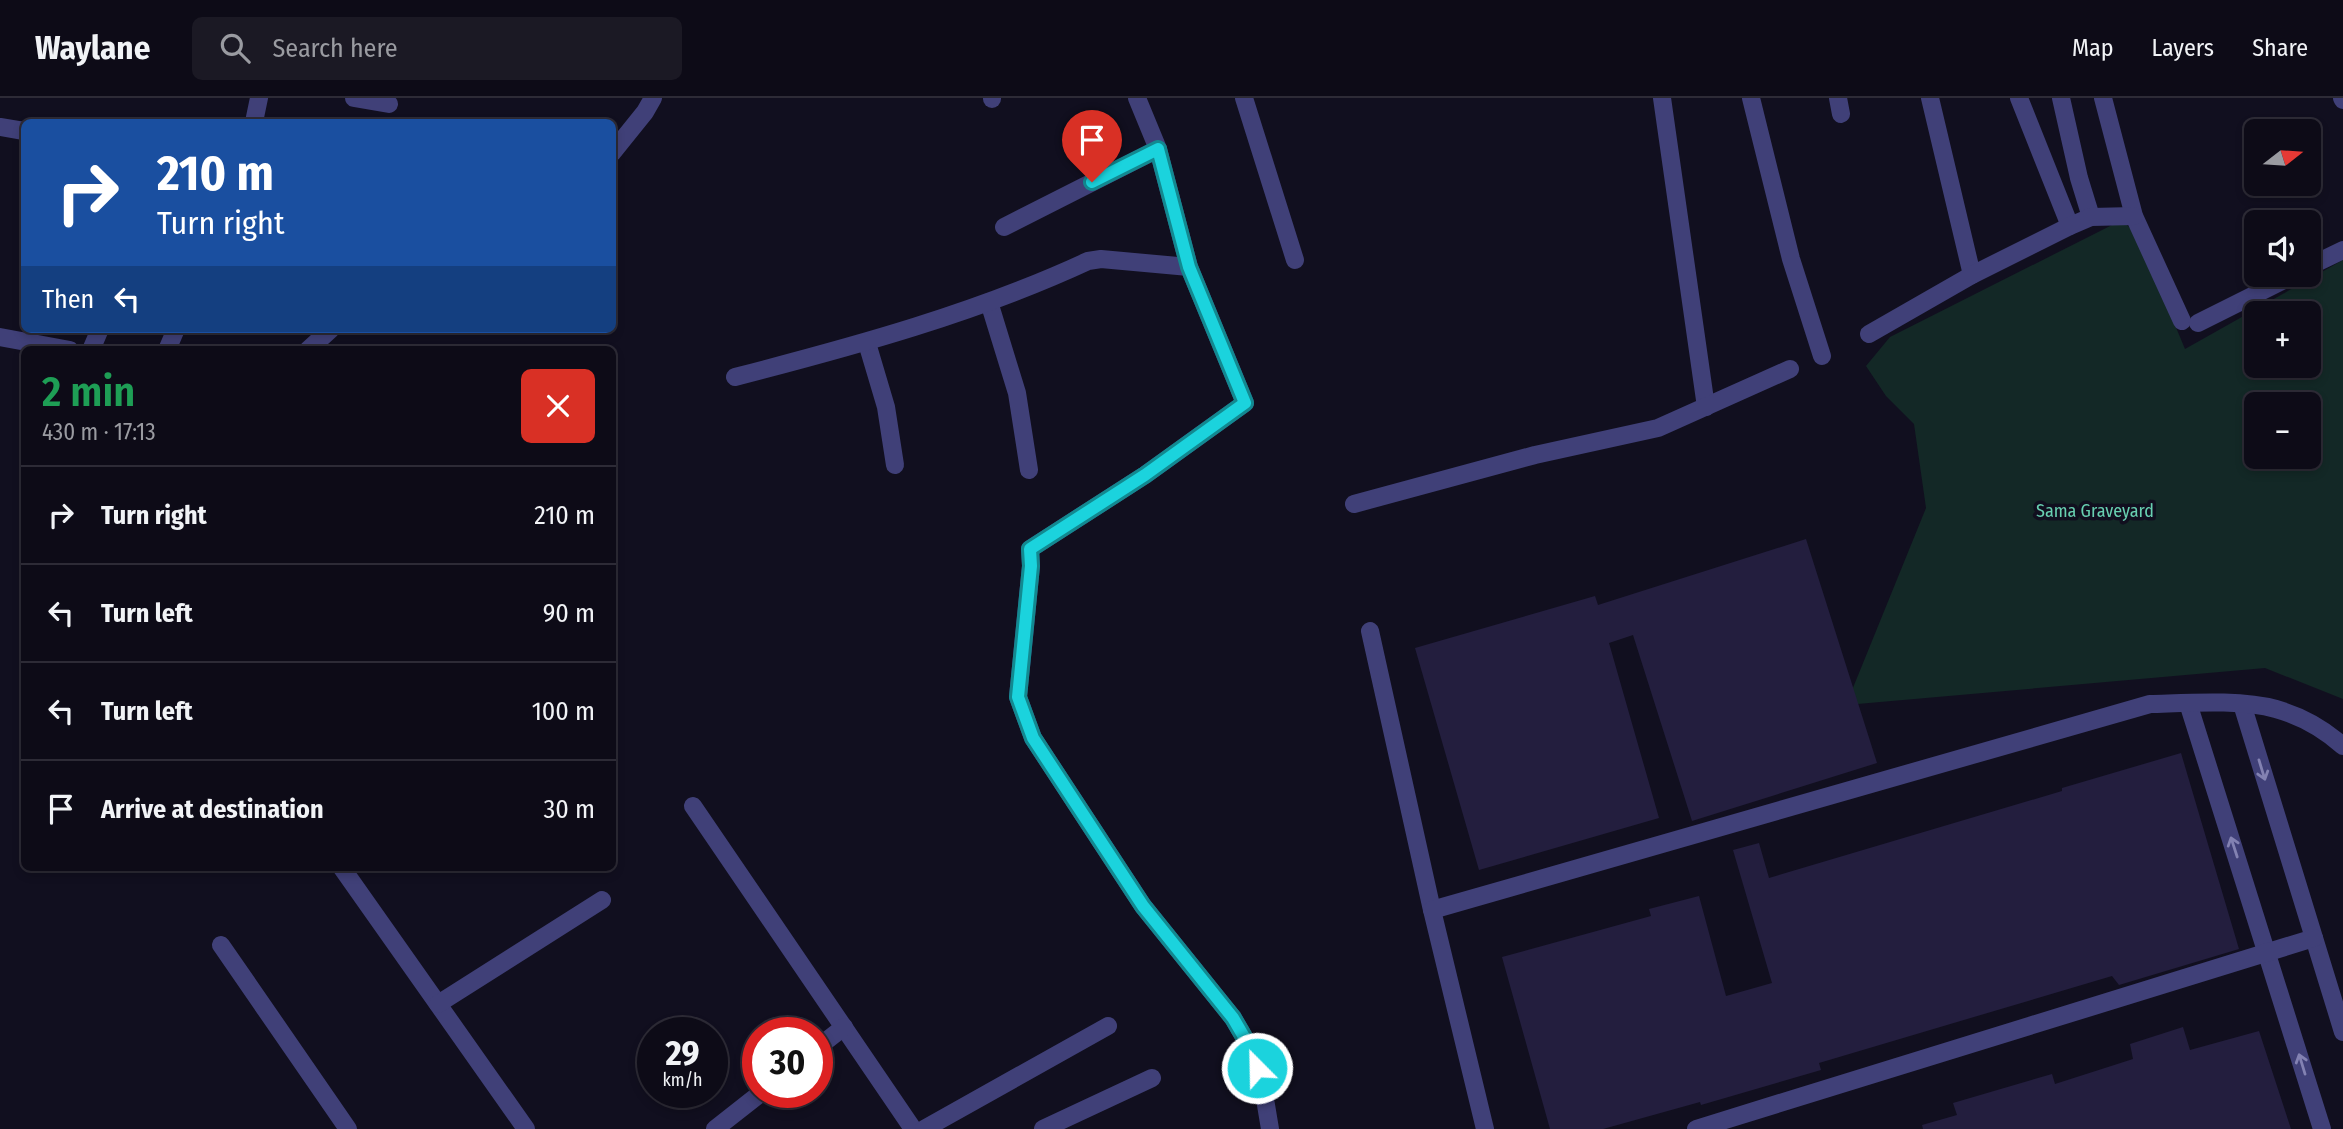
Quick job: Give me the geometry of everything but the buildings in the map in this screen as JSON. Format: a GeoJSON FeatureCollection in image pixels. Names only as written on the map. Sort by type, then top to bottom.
{"type":"FeatureCollection","features":[{"type":"Feature","properties":{"kind":"street"},"geometry":{"type":"LineString","coordinates":[[255,119],[259,98]]}},
{"type":"Feature","properties":{"kind":"street"},"geometry":{"type":"LineString","coordinates":[[354,98],[389,104]]}},
{"type":"Feature","properties":{"kind":"street"},"geometry":{"type":"LineString","coordinates":[[616,148],[653,98]]}},
{"type":"Feature","properties":{"kind":"street"},"geometry":{"type":"LineString","coordinates":[[1138,98],[1158,149],[1189,267],[1245,403],[1145,475],[1030,549],[1031,566],[1018,697],[1033,738],[1143,906],[1233,1018],[1245,1038],[1263,1087],[1270,1129]]}},
{"type":"Feature","properties":{"kind":"street"},"geometry":{"type":"LineString","coordinates":[[1244,98],[1295,260]]}},
{"type":"Feature","properties":{"kind":"street"},"geometry":{"type":"LineString","coordinates":[[1662,98],[1706,407]]}},
{"type":"Feature","properties":{"kind":"street"},"geometry":{"type":"LineString","coordinates":[[1751,98],[1791,259],[1822,356]]}},
{"type":"Feature","properties":{"kind":"street"},"geometry":{"type":"LineString","coordinates":[[1930,98],[1972,275]]}},
{"type":"Feature","properties":{"kind":"street"},"geometry":{"type":"LineString","coordinates":[[2019,98],[2070,226]]}},
{"type":"Feature","properties":{"kind":"street"},"geometry":{"type":"LineString","coordinates":[[2062,98],[2079,178],[2091,217]]}},
{"type":"Feature","properties":{"kind":"street"},"geometry":{"type":"LineString","coordinates":[[2103,98],[2134,216],[2190,322],[2267,287]]}},
{"type":"Feature","properties":{"kind":"street"},"geometry":{"type":"LineString","coordinates":[[0,127],[21,130]]}},
{"type":"Feature","properties":{"kind":"street"},"geometry":{"type":"LineString","coordinates":[[1004,227],[1158,149]]}},
{"type":"Feature","properties":{"kind":"street"},"geometry":{"type":"LineString","coordinates":[[1869,334],[1972,275],[2070,226],[2091,217],[2134,216]]}},
{"type":"Feature","properties":{"kind":"street"},"geometry":{"type":"LineString","coordinates":[[2321,261],[2343,250]]}},
{"type":"Feature","properties":{"kind":"street"},"geometry":{"type":"LineString","coordinates":[[735,377],[867,342],[989,302],[1088,261],[1101,259],[1189,267]]}},
{"type":"Feature","properties":{"kind":"street"},"geometry":{"type":"LineString","coordinates":[[989,302],[1017,393],[1029,470]]}},
{"type":"Feature","properties":{"kind":"street"},"geometry":{"type":"LineString","coordinates":[[312,346],[326,333]]}},
{"type":"Feature","properties":{"kind":"street"},"geometry":{"type":"LineString","coordinates":[[0,337],[48,346]]}},
{"type":"Feature","properties":{"kind":"street"},"geometry":{"type":"LineString","coordinates":[[867,342],[886,407],[895,465]]}},
{"type":"Feature","properties":{"kind":"street"},"geometry":{"type":"LineString","coordinates":[[1354,504],[1535,455],[1658,428],[1790,369]]}},
{"type":"Feature","properties":{"kind":"street"},"geometry":{"type":"LineString","coordinates":[[1370,631],[1432,910],[1485,1129]]}},
{"type":"Feature","properties":{"kind":"street"},"geometry":{"type":"LineString","coordinates":[[2188,703],[2322,1129]]}},
{"type":"Feature","properties":{"kind":"street"},"geometry":{"type":"LineString","coordinates":[[1432,910],[2150,704],[2242,704],[2276,709],[2327,731],[2343,746]]}},
{"type":"Feature","properties":{"kind":"street"},"geometry":{"type":"LineString","coordinates":[[2242,704],[2343,1032]]}},
{"type":"Feature","properties":{"kind":"street"},"geometry":{"type":"LineString","coordinates":[[693,806],[913,1129]]}},
{"type":"Feature","properties":{"kind":"street"},"geometry":{"type":"LineString","coordinates":[[344,871],[526,1129]]}},
{"type":"Feature","properties":{"kind":"street"},"geometry":{"type":"LineString","coordinates":[[438,1004],[602,900]]}},
{"type":"Feature","properties":{"kind":"street"},"geometry":{"type":"LineString","coordinates":[[1696,1129],[2314,938]]}},
{"type":"Feature","properties":{"kind":"street"},"geometry":{"type":"LineString","coordinates":[[221,945],[348,1129]]}},
{"type":"Feature","properties":{"kind":"street"},"geometry":{"type":"LineString","coordinates":[[924,1129],[1108,1026]]}},
{"type":"Feature","properties":{"kind":"street"},"geometry":{"type":"LineString","coordinates":[[833,1036],[844,1027]]}},
{"type":"Feature","properties":{"kind":"street"},"geometry":{"type":"LineString","coordinates":[[1042,1129],[1152,1078]]}},
{"type":"Feature","properties":{"kind":"street"},"geometry":{"type":"LineString","coordinates":[[715,1129],[742,1108]]}},
{"type":"Feature","properties":{"kind":"green space","name":"Sama Graveyard"},"geometry":{"type":"Polygon","coordinates":[[[2118,222],[2124,222],[2138,236],[2185,349],[2244,316],[2244,378],[2321,378],[2321,301],[2270,301],[2295,287],[2321,287],[2321,272],[2343,260],[2343,699],[2265,668],[1846,705],[1926,508],[1914,424],[1886,396],[1866,366],[1890,337],[2118,222]]]}},
{"type":"Feature","properties":{"kind":"route"},"geometry":{"type":"LineString","coordinates":[[1092,182],[1158,149],[1189,267],[1245,403],[1145,475],[1030,549],[1031,566],[1018,697],[1033,738],[1143,906],[1233,1018],[1251,1049],[1257,1068]]}}]}
